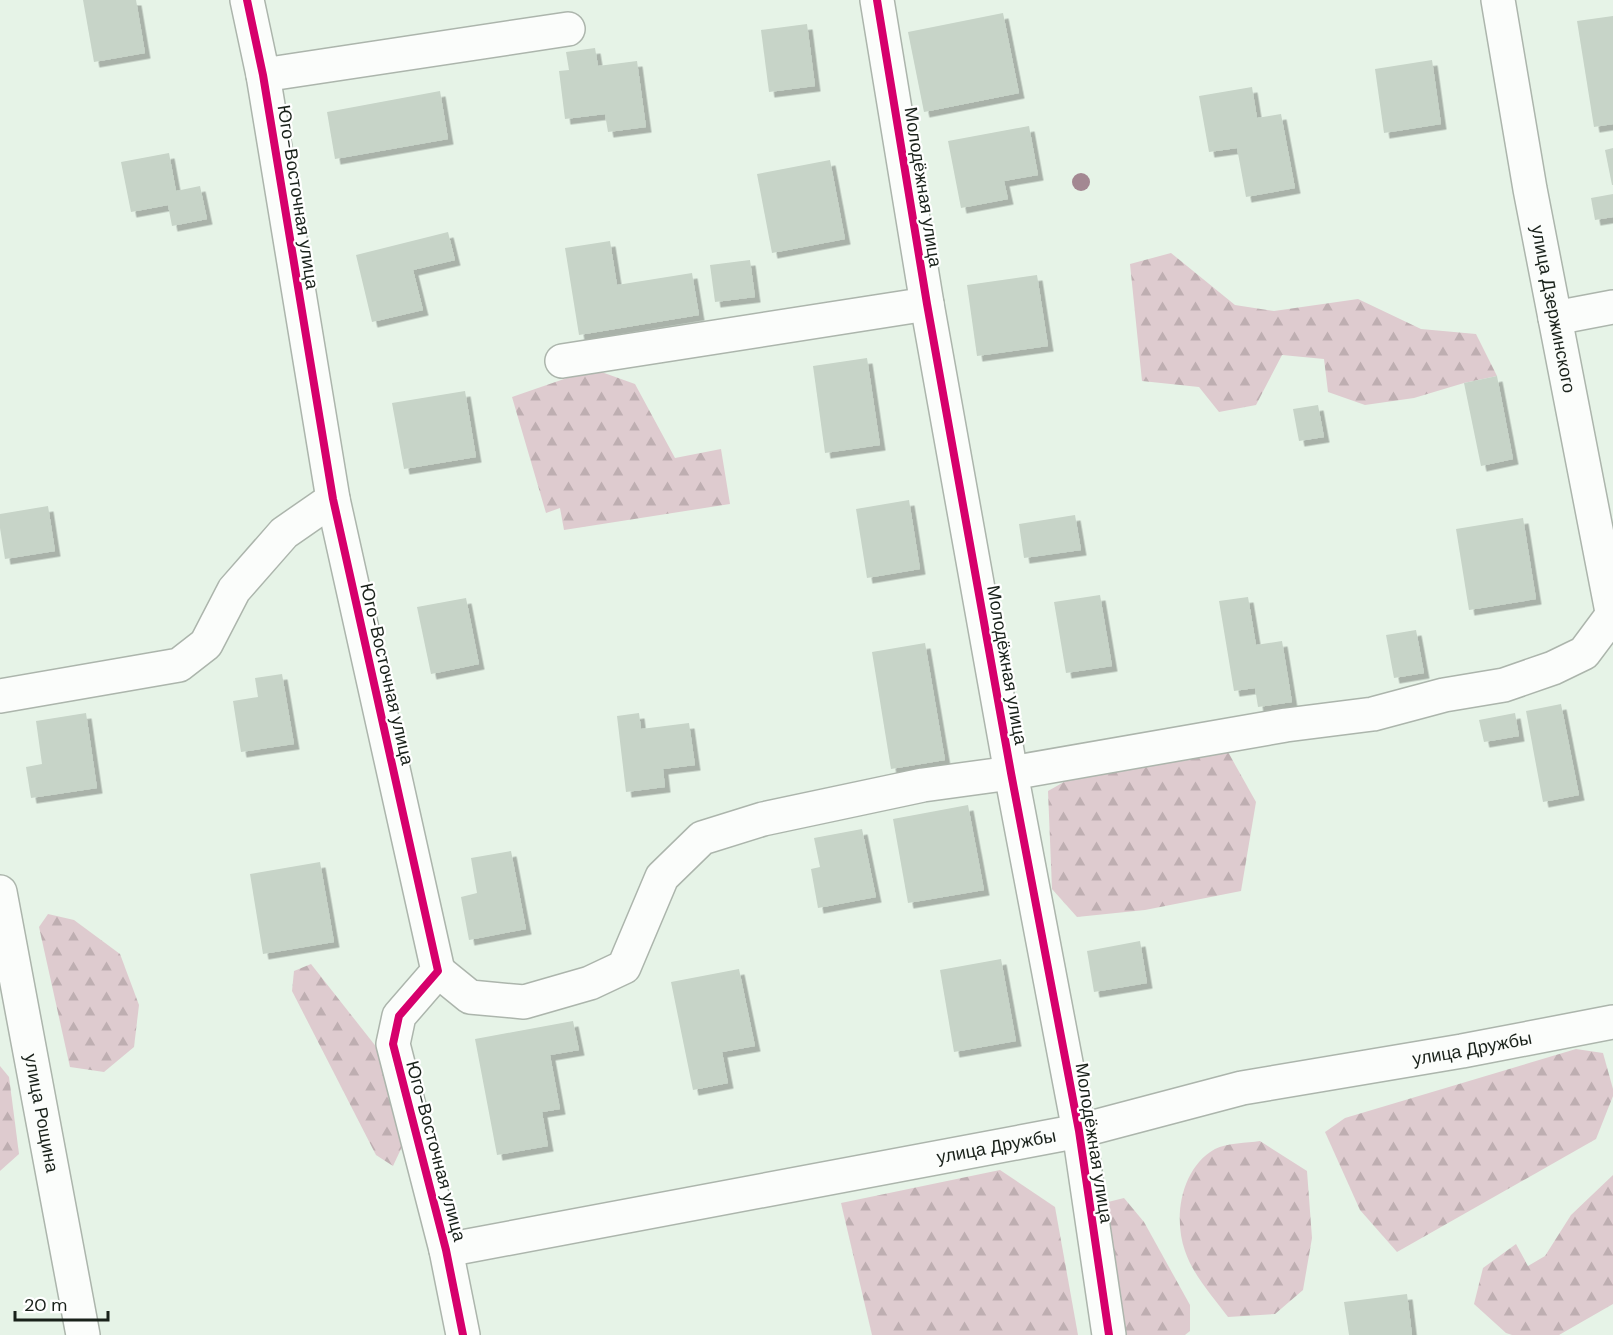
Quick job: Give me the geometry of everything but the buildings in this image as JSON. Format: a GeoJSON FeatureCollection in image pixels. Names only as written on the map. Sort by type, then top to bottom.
{"type":"FeatureCollection","features":[{"type":"Feature","properties":{"kind":"street","name":"Юго-Восточная улица"},"geometry":{"type":"LineString","coordinates":[[247,0],[263,75],[333,499],[438,971],[399,1017],[393,1044],[446,1250],[463,1335]]}},
{"type":"Feature","properties":{"kind":"street","name":"Молодёжная улица"},"geometry":{"type":"LineString","coordinates":[[878,0],[927,304],[1011,773],[1079,1131],[1109,1335]]}},
{"type":"Feature","properties":{"kind":"street","name":"улица Дзержинского"},"geometry":{"type":"LineString","coordinates":[[1498,0],[1530,189],[1613,616]]}},
{"type":"Feature","properties":{"kind":"street"},"geometry":{"type":"LineString","coordinates":[[263,75],[568,29]]}},
{"type":"Feature","properties":{"kind":"street"},"geometry":{"type":"LineString","coordinates":[[562,361],[927,304]]}},
{"type":"Feature","properties":{"kind":"street"},"geometry":{"type":"LineString","coordinates":[[1555,318],[1613,307]]}},
{"type":"Feature","properties":{"kind":"street"},"geometry":{"type":"LineString","coordinates":[[0,696],[179,665],[206,644],[234,590],[284,533],[333,499]]}},
{"type":"Feature","properties":{"kind":"street"},"geometry":{"type":"LineString","coordinates":[[438,971],[470,997],[524,1002],[590,983],[624,966],[662,877],[702,838],[763,819],[923,785],[1011,773],[1286,725],[1373,714],[1444,695],[1504,685],[1553,668],[1584,653],[1613,616]]}},
{"type":"Feature","properties":{"kind":"street","name":"улица Рощина"},"geometry":{"type":"LineString","coordinates":[[0,892],[83,1335]]}},
{"type":"Feature","properties":{"kind":"street","name":"улица Дружбы"},"geometry":{"type":"LineString","coordinates":[[446,1250],[1079,1131],[1242,1088],[1462,1051],[1613,1022]]}},
{"type":"Feature","properties":{"kind":"green space"},"geometry":{"type":"Polygon","coordinates":[[[1171,253],[1235,305],[1274,311],[1358,299],[1421,329],[1476,334],[1497,376],[1414,398],[1365,405],[1328,392],[1324,359],[1282,355],[1256,405],[1219,412],[1199,387],[1142,381],[1130,264],[1171,253]]]}},
{"type":"Feature","properties":{"kind":"green space"},"geometry":{"type":"Polygon","coordinates":[[[593,369],[635,384],[675,458],[721,449],[730,504],[564,530],[560,508],[546,513],[512,397],[593,369]]]}},
{"type":"Feature","properties":{"kind":"green space"},"geometry":{"type":"Polygon","coordinates":[[[1228,752],[1256,802],[1241,891],[1145,910],[1077,917],[1052,889],[1048,791],[1085,770],[1228,752]]]}},
{"type":"Feature","properties":{"kind":"green space"},"geometry":{"type":"Polygon","coordinates":[[[48,914],[74,920],[120,954],[139,1005],[134,1047],[104,1072],[70,1067],[39,927],[48,914]]]}},
{"type":"Feature","properties":{"kind":"green space"},"geometry":{"type":"Polygon","coordinates":[[[311,964],[385,1058],[407,1136],[393,1166],[376,1155],[292,991],[294,971],[311,964]]]}},
{"type":"Feature","properties":{"kind":"green space"},"geometry":{"type":"Polygon","coordinates":[[[1576,1049],[1603,1053],[1613,1089],[1613,1096],[1596,1139],[1397,1252],[1360,1210],[1325,1132],[1345,1118],[1576,1049]]]}},
{"type":"Feature","properties":{"kind":"green space"},"geometry":{"type":"Polygon","coordinates":[[[0,1066],[9,1077],[19,1154],[0,1171],[0,1066]]]}},
{"type":"Feature","properties":{"kind":"green space"},"geometry":{"type":"Polygon","coordinates":[[[1260,1141],[1307,1171],[1312,1238],[1303,1290],[1275,1314],[1228,1317],[1198,1277],[1185,1251],[1181,1238],[1180,1209],[1187,1181],[1203,1157],[1220,1147],[1260,1141]]]}},
{"type":"Feature","properties":{"kind":"green space"},"geometry":{"type":"Polygon","coordinates":[[[1000,1170],[1055,1207],[1078,1335],[872,1335],[841,1203],[1000,1170]]]}},
{"type":"Feature","properties":{"kind":"green space"},"geometry":{"type":"Polygon","coordinates":[[[1613,1175],[1613,1304],[1559,1335],[1506,1333],[1474,1304],[1483,1268],[1516,1244],[1528,1266],[1545,1256],[1571,1215],[1613,1175]]]}},
{"type":"Feature","properties":{"kind":"green space"},"geometry":{"type":"Polygon","coordinates":[[[1124,1198],[1144,1222],[1190,1305],[1190,1331],[1185,1335],[1124,1335],[1104,1203],[1124,1198]]]}},
{"type":"Feature","properties":{"kind":"cycle path"},"geometry":{"type":"LineString","coordinates":[[247,0],[263,75],[333,499],[438,971],[399,1016],[393,1044],[446,1250],[463,1335]]}},
{"type":"Feature","properties":{"kind":"cycle path"},"geometry":{"type":"LineString","coordinates":[[877,0],[927,304],[1011,773],[1079,1131],[1109,1335]]}}]}
